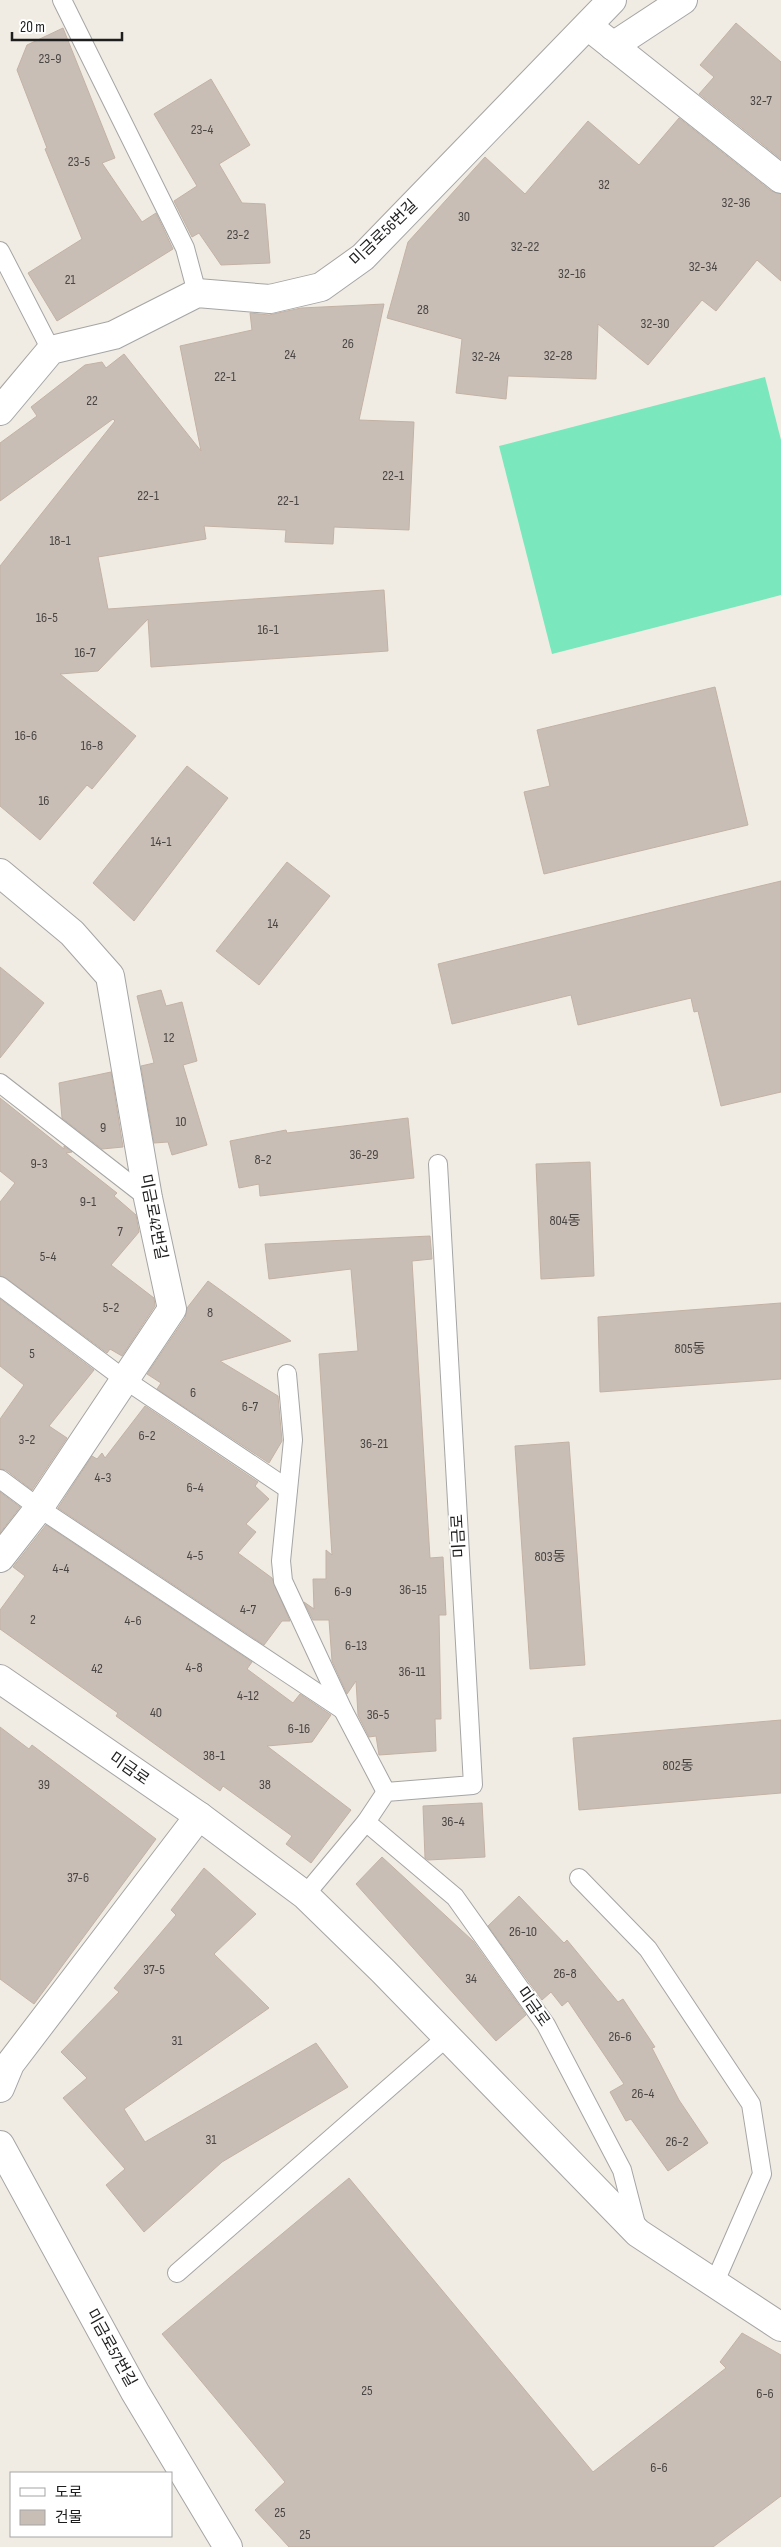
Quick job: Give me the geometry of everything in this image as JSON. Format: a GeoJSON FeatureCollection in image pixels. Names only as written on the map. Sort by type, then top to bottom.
{"type":"FeatureCollection","features":[{"type":"Feature","properties":{"kind":"street","name":"미금로56번길"},"geometry":{"type":"LineString","coordinates":[[197,293],[270,299],[321,286],[363,257],[612,0]]}},
{"type":"Feature","properties":{"kind":"street"},"geometry":{"type":"LineString","coordinates":[[613,46],[682,0]]}},
{"type":"Feature","properties":{"kind":"street"},"geometry":{"type":"LineString","coordinates":[[588,26],[781,179]]}},
{"type":"Feature","properties":{"kind":"street"},"geometry":{"type":"LineString","coordinates":[[0,411],[51,350],[114,335],[197,293]]}},
{"type":"Feature","properties":{"kind":"street","name":"미금로42번길"},"geometry":{"type":"LineString","coordinates":[[0,873],[72,934],[110,976],[148,1198],[172,1309],[39,1508],[0,1558]]}},
{"type":"Feature","properties":{"kind":"street","name":"미금로"},"geometry":{"type":"LineString","coordinates":[[0,1679],[199,1816],[305,1895],[638,2233],[781,2327]]}},
{"type":"Feature","properties":{"kind":"street"},"geometry":{"type":"LineString","coordinates":[[0,2088],[10,2064],[199,1816]]}},
{"type":"Feature","properties":{"kind":"street","name":"미금로57번길"},"geometry":{"type":"LineString","coordinates":[[0,2145],[135,2392],[228,2547]]}},
{"type":"Feature","properties":{"kind":"lane"},"geometry":{"type":"LineString","coordinates":[[62,0],[185,248],[197,293]]}},
{"type":"Feature","properties":{"kind":"lane"},"geometry":{"type":"LineString","coordinates":[[0,251],[51,350]]}},
{"type":"Feature","properties":{"kind":"lane"},"geometry":{"type":"LineString","coordinates":[[0,1083],[148,1198]]}},
{"type":"Feature","properties":{"kind":"lane","name":"미금로"},"geometry":{"type":"LineString","coordinates":[[386,1792],[473,1785],[438,1164]]}},
{"type":"Feature","properties":{"kind":"lane"},"geometry":{"type":"LineString","coordinates":[[0,1286],[124,1379],[288,1489]]}},
{"type":"Feature","properties":{"kind":"lane"},"geometry":{"type":"LineString","coordinates":[[287,1374],[293,1440],[281,1561],[283,1581],[343,1710],[386,1792],[366,1822],[305,1895]]}},
{"type":"Feature","properties":{"kind":"lane"},"geometry":{"type":"LineString","coordinates":[[0,1479],[39,1508],[343,1710]]}},
{"type":"Feature","properties":{"kind":"lane","name":"미금로"},"geometry":{"type":"LineString","coordinates":[[366,1822],[455,1897],[546,2025],[622,2170],[638,2233]]}},
{"type":"Feature","properties":{"kind":"lane"},"geometry":{"type":"LineString","coordinates":[[579,1878],[648,1949],[751,2104],[762,2174],[714,2284]]}},
{"type":"Feature","properties":{"kind":"lane"},"geometry":{"type":"LineString","coordinates":[[177,2273],[447,2037]]}},
{"type":"Feature","properties":{"kind":"green space"},"geometry":{"type":"Polygon","coordinates":[[[765,377],[781,440],[781,595],[552,654],[499,446],[765,377]]]}},
{"type":"Feature","properties":{"kind":"building"},"geometry":{"type":"Polygon","coordinates":[[[736,23],[781,62],[781,159],[699,94],[714,77],[700,65],[736,23]]]}},
{"type":"Feature","properties":{"kind":"building"},"geometry":{"type":"Polygon","coordinates":[[[63,28],[115,158],[102,163],[142,222],[156,213],[173,249],[57,321],[28,273],[82,239],[45,149],[47,148],[17,70],[27,45],[63,28]]]}},
{"type":"Feature","properties":{"kind":"building"},"geometry":{"type":"Polygon","coordinates":[[[211,79],[250,145],[219,164],[242,203],[265,204],[270,263],[221,265],[199,233],[192,237],[174,201],[197,186],[154,114],[211,79]]]}},
{"type":"Feature","properties":{"kind":"building"},"geometry":{"type":"Polygon","coordinates":[[[679,118],[771,191],[781,194],[781,281],[757,260],[716,311],[702,300],[648,365],[598,324],[596,379],[508,376],[506,399],[456,393],[462,339],[387,318],[408,242],[485,157],[525,194],[588,121],[639,165],[679,118]]]}},
{"type":"Feature","properties":{"kind":"building"},"geometry":{"type":"Polygon","coordinates":[[[384,304],[359,420],[414,422],[409,530],[334,527],[333,544],[285,542],[286,530],[204,526],[206,539],[98,557],[108,609],[384,590],[388,651],[151,667],[148,619],[98,671],[60,674],[136,736],[92,789],[87,785],[40,840],[0,806],[0,566],[115,421],[113,419],[0,501],[0,443],[37,416],[31,407],[85,365],[102,362],[106,368],[124,354],[201,451],[180,346],[252,330],[250,313],[269,315],[301,308],[384,304]]]}},
{"type":"Feature","properties":{"kind":"building"},"geometry":{"type":"Polygon","coordinates":[[[715,687],[748,825],[544,874],[524,792],[550,786],[537,730],[715,687]]]}},
{"type":"Feature","properties":{"kind":"building"},"geometry":{"type":"Polygon","coordinates":[[[187,766],[228,798],[134,921],[93,883],[187,766]]]}},
{"type":"Feature","properties":{"kind":"building"},"geometry":{"type":"Polygon","coordinates":[[[287,862],[330,896],[259,985],[216,951],[287,862]]]}},
{"type":"Feature","properties":{"kind":"building"},"geometry":{"type":"Polygon","coordinates":[[[781,881],[781,1092],[721,1106],[698,1011],[694,1012],[691,998],[578,1025],[571,995],[452,1024],[438,964],[781,881]]]}},
{"type":"Feature","properties":{"kind":"building"},"geometry":{"type":"Polygon","coordinates":[[[0,967],[44,1003],[0,1058],[0,967]]]}},
{"type":"Feature","properties":{"kind":"building"},"geometry":{"type":"Polygon","coordinates":[[[161,990],[166,1006],[182,1002],[197,1061],[183,1065],[207,1145],[172,1155],[168,1142],[154,1143],[141,1066],[154,1063],[137,996],[161,990]]]}},
{"type":"Feature","properties":{"kind":"building"},"geometry":{"type":"Polygon","coordinates":[[[111,1072],[123,1147],[102,1149],[62,1118],[59,1083],[111,1072]]]}},
{"type":"Feature","properties":{"kind":"building"},"geometry":{"type":"Polygon","coordinates":[[[0,1098],[64,1149],[64,1146],[72,1152],[66,1153],[117,1193],[114,1196],[136,1215],[139,1232],[111,1265],[154,1298],[155,1306],[122,1356],[110,1349],[107,1353],[6,1278],[0,1276],[0,1202],[15,1183],[0,1171],[0,1098]]]}},
{"type":"Feature","properties":{"kind":"building"},"geometry":{"type":"Polygon","coordinates":[[[408,1118],[414,1178],[260,1196],[259,1184],[239,1188],[230,1141],[286,1130],[287,1133],[408,1118]]]}},
{"type":"Feature","properties":{"kind":"building"},"geometry":{"type":"Polygon","coordinates":[[[590,1162],[594,1276],[541,1279],[536,1164],[590,1162]]]}},
{"type":"Feature","properties":{"kind":"building"},"geometry":{"type":"Polygon","coordinates":[[[430,1236],[432,1259],[412,1261],[430,1558],[443,1557],[446,1615],[439,1615],[441,1719],[435,1719],[436,1751],[379,1755],[376,1736],[369,1737],[358,1715],[356,1681],[347,1694],[332,1661],[329,1620],[313,1620],[304,1602],[314,1609],[313,1579],[326,1579],[326,1550],[332,1555],[319,1354],[358,1351],[351,1269],[269,1279],[265,1244],[430,1236]]]}},
{"type":"Feature","properties":{"kind":"building"},"geometry":{"type":"Polygon","coordinates":[[[208,1281],[291,1341],[220,1361],[278,1396],[282,1441],[269,1463],[157,1389],[161,1383],[147,1374],[185,1318],[187,1308],[208,1281]]]}},
{"type":"Feature","properties":{"kind":"building"},"geometry":{"type":"Polygon","coordinates":[[[0,1299],[94,1370],[49,1426],[67,1438],[32,1490],[6,1470],[0,1469],[0,1419],[24,1385],[0,1366],[0,1299]]]}},
{"type":"Feature","properties":{"kind":"building"},"geometry":{"type":"Polygon","coordinates":[[[781,1303],[781,1379],[600,1392],[598,1317],[781,1303]]]}},
{"type":"Feature","properties":{"kind":"building"},"geometry":{"type":"Polygon","coordinates":[[[145,1406],[258,1482],[255,1486],[269,1499],[246,1524],[256,1532],[238,1553],[272,1578],[290,1621],[282,1621],[264,1645],[58,1508],[92,1456],[97,1459],[102,1453],[105,1458],[145,1406]]]}},
{"type":"Feature","properties":{"kind":"building"},"geometry":{"type":"Polygon","coordinates":[[[569,1442],[585,1665],[530,1669],[515,1446],[569,1442]]]}},
{"type":"Feature","properties":{"kind":"building"},"geometry":{"type":"Polygon","coordinates":[[[0,1492],[20,1507],[0,1533],[0,1492]]]}},
{"type":"Feature","properties":{"kind":"building"},"geometry":{"type":"Polygon","coordinates":[[[46,1525],[252,1662],[247,1669],[293,1703],[300,1694],[331,1715],[312,1742],[267,1746],[351,1810],[311,1863],[286,1844],[292,1836],[223,1786],[220,1791],[116,1716],[118,1713],[0,1629],[0,1610],[25,1576],[13,1567],[46,1525]]]}},
{"type":"Feature","properties":{"kind":"building"},"geometry":{"type":"Polygon","coordinates":[[[781,1720],[781,1793],[579,1810],[573,1738],[781,1720]]]}},
{"type":"Feature","properties":{"kind":"building"},"geometry":{"type":"Polygon","coordinates":[[[0,1727],[29,1749],[32,1745],[156,1839],[34,2004],[0,1979],[0,1727]]]}},
{"type":"Feature","properties":{"kind":"building"},"geometry":{"type":"Polygon","coordinates":[[[482,1803],[485,1857],[428,1860],[425,1858],[423,1806],[482,1803]]]}},
{"type":"Feature","properties":{"kind":"building"},"geometry":{"type":"Polygon","coordinates":[[[382,1857],[473,1941],[526,2015],[496,2041],[356,1884],[382,1857]]]}},
{"type":"Feature","properties":{"kind":"building"},"geometry":{"type":"Polygon","coordinates":[[[204,1868],[256,1914],[214,1954],[269,2008],[124,2109],[145,2142],[316,2043],[348,2087],[222,2162],[144,2232],[106,2185],[125,2169],[63,2098],[87,2078],[61,2052],[119,1992],[114,1988],[176,1915],[171,1910],[204,1868]]]}},
{"type":"Feature","properties":{"kind":"building"},"geometry":{"type":"Polygon","coordinates":[[[519,1896],[564,1943],[567,1940],[618,2002],[623,1999],[655,2047],[652,2048],[679,2100],[708,2143],[668,2171],[631,2119],[626,2121],[610,2092],[624,2084],[568,2001],[562,2006],[551,1992],[542,2000],[488,1926],[519,1896]]]}},
{"type":"Feature","properties":{"kind":"building"},"geometry":{"type":"Polygon","coordinates":[[[349,2178],[593,2472],[726,2368],[720,2362],[742,2333],[781,2355],[781,2496],[713,2547],[289,2547],[255,2510],[285,2482],[162,2334],[349,2178]]]}}]}
